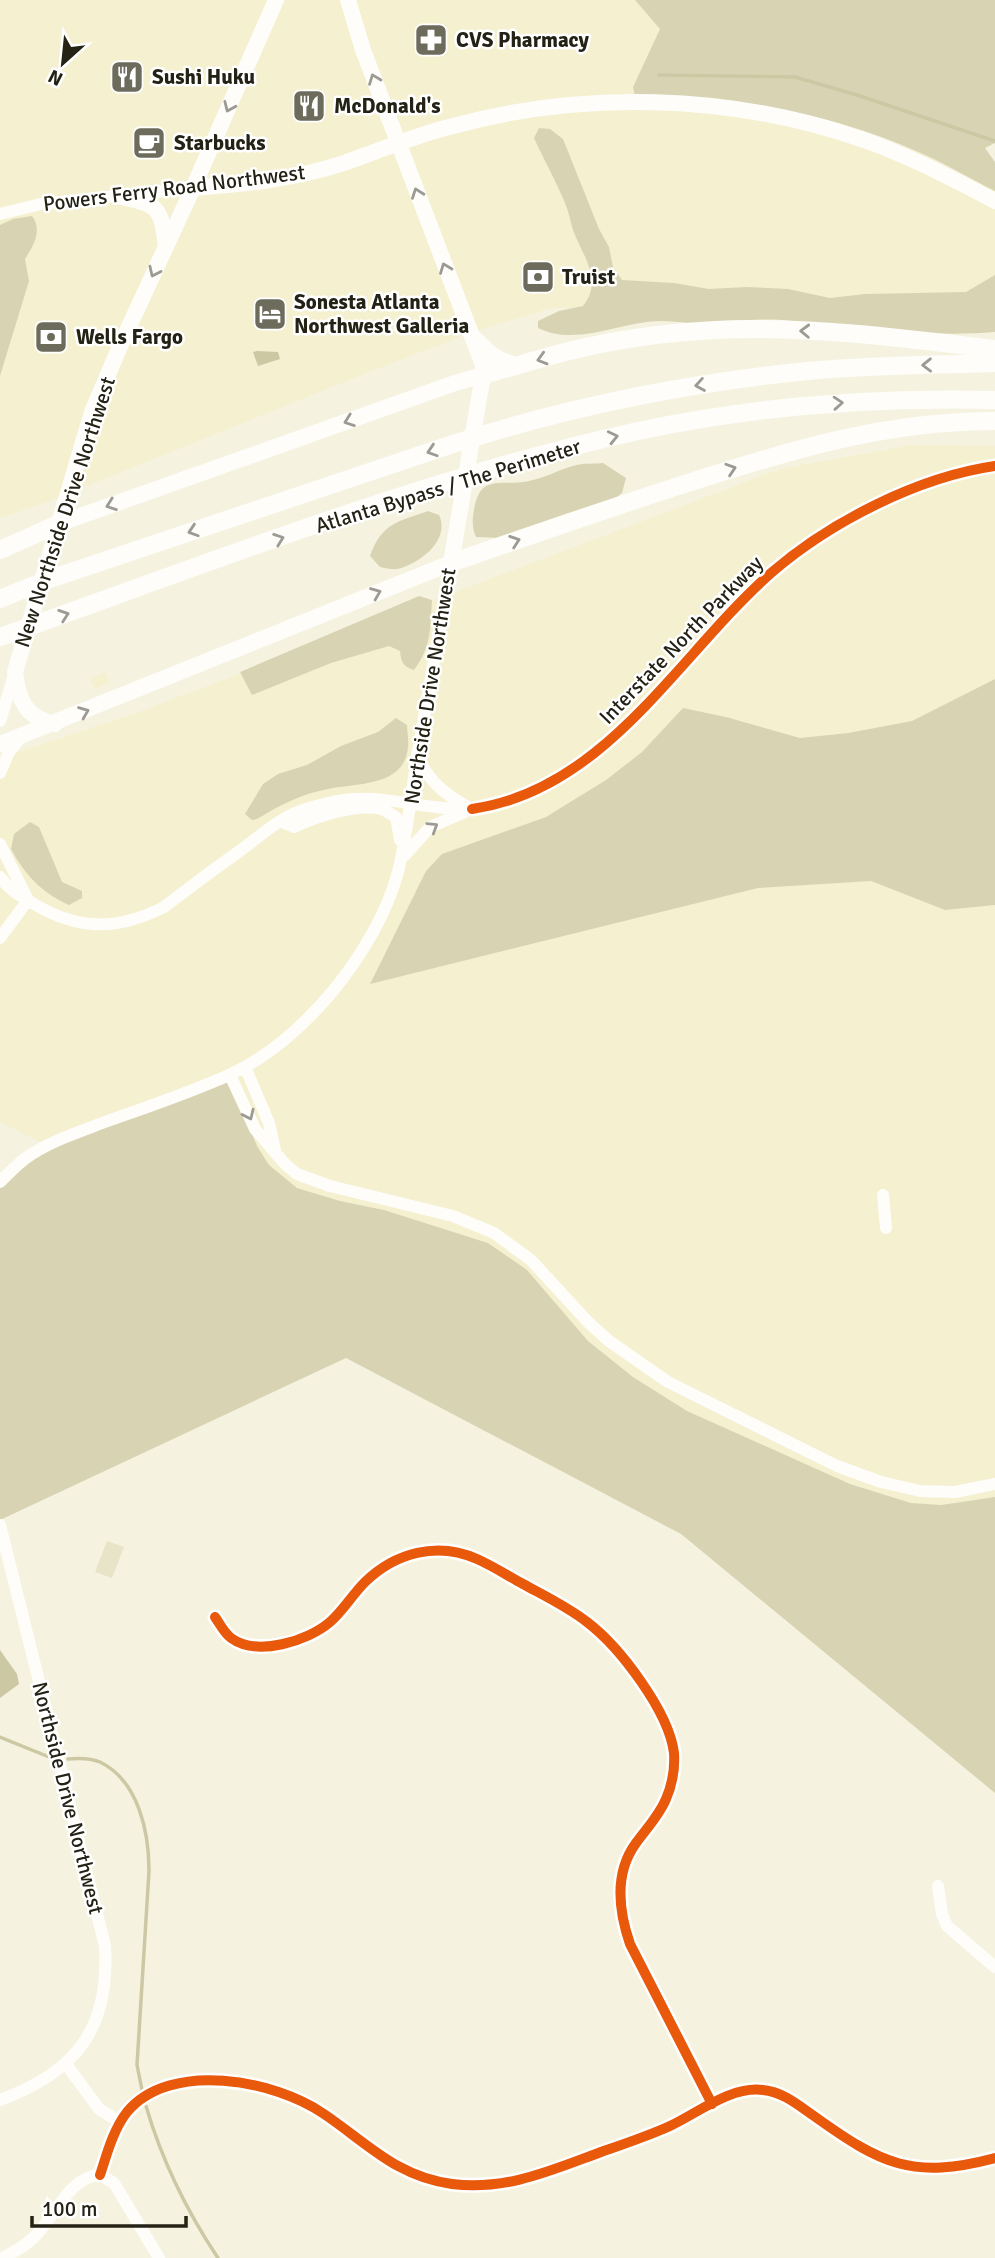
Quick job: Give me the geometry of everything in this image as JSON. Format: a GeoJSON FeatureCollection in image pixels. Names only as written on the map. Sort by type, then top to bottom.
{"type":"FeatureCollection","features":[{"type":"Feature","properties":{"kind":"highway"},"geometry":{"type":"LineString","coordinates":[[481,384],[516,366],[568,352],[652,337],[756,329],[821,332],[995,349]]}},
{"type":"Feature","properties":{"kind":"highway"},"geometry":{"type":"LineString","coordinates":[[474,339],[488,355],[516,366]]}},
{"type":"Feature","properties":{"kind":"highway","name":"Atlanta Bypass / The Perimeter"},"geometry":{"type":"LineString","coordinates":[[0,599],[44,580],[453,444],[575,410],[709,384],[809,371],[995,363]]}},
{"type":"Feature","properties":{"kind":"highway","name":"Atlanta Bypass / The Perimeter"},"geometry":{"type":"LineString","coordinates":[[0,637],[331,520],[552,451],[641,431],[732,415],[827,404],[894,400],[995,400]]}},
{"type":"Feature","properties":{"kind":"highway"},"geometry":{"type":"LineString","coordinates":[[450,563],[627,502],[802,447],[880,430],[950,422],[995,421]]}},
{"type":"Feature","properties":{"kind":"highway"},"geometry":{"type":"LineString","coordinates":[[0,550],[57,532]]}},
{"type":"Feature","properties":{"kind":"main road","name":"New Northside Drive Northwest"},"geometry":{"type":"LineString","coordinates":[[15,672],[92,412],[276,0]]}},
{"type":"Feature","properties":{"kind":"main road","name":"Northside Drive Northwest"},"geometry":{"type":"LineString","coordinates":[[348,0],[363,50],[480,355],[481,384],[450,563]]}},
{"type":"Feature","properties":{"kind":"main road","name":"Powers Ferry Road Northwest"},"geometry":{"type":"LineString","coordinates":[[193,188],[297,175],[343,163],[449,127],[518,112],[592,104],[675,102],[773,115],[860,138],[929,167],[995,201]]}},
{"type":"Feature","properties":{"kind":"main road"},"geometry":{"type":"LineString","coordinates":[[118,196],[155,207],[162,222],[166,247]]}},
{"type":"Feature","properties":{"kind":"main road"},"geometry":{"type":"LineString","coordinates":[[57,532],[455,383],[481,384]]}},
{"type":"Feature","properties":{"kind":"main road"},"geometry":{"type":"LineString","coordinates":[[0,744],[450,563]]}},
{"type":"Feature","properties":{"kind":"main road"},"geometry":{"type":"LineString","coordinates":[[15,672],[16,687],[23,706],[35,717],[55,724]]}},
{"type":"Feature","properties":{"kind":"street","name":"Powers Ferry Road Northwest"},"geometry":{"type":"LineString","coordinates":[[0,214],[41,204],[193,188]]}},
{"type":"Feature","properties":{"kind":"street","name":"Interstate North Parkway"},"geometry":{"type":"LineString","coordinates":[[410,802],[474,809],[529,792],[565,772],[601,748],[625,727],[744,600],[798,551],[880,503],[931,482],[995,466]]}},
{"type":"Feature","properties":{"kind":"street","name":"Northside Drive Northwest"},"geometry":{"type":"LineString","coordinates":[[0,1182],[27,1158],[55,1143],[245,1067],[291,1035],[329,996],[348,971],[387,901],[401,861],[450,563]]}},
{"type":"Feature","properties":{"kind":"street","name":"New Northside Drive Northwest"},"geometry":{"type":"LineString","coordinates":[[0,721],[15,672]]}},
{"type":"Feature","properties":{"kind":"street"},"geometry":{"type":"LineString","coordinates":[[0,773],[9,752],[21,737]]}},
{"type":"Feature","properties":{"kind":"street"},"geometry":{"type":"LineString","coordinates":[[417,754],[428,778],[434,784],[474,809]]}},
{"type":"Feature","properties":{"kind":"street"},"geometry":{"type":"LineString","coordinates":[[0,877],[14,893],[49,914],[74,922],[101,925],[130,922],[164,907],[280,821],[304,810],[343,800],[383,799],[410,802]]}},
{"type":"Feature","properties":{"kind":"street"},"geometry":{"type":"LineString","coordinates":[[280,821],[294,827],[351,809],[381,809],[396,817],[400,831],[401,861]]}},
{"type":"Feature","properties":{"kind":"street"},"geometry":{"type":"LineString","coordinates":[[401,861],[430,827],[474,809]]}},
{"type":"Feature","properties":{"kind":"street"},"geometry":{"type":"LineString","coordinates":[[0,844],[28,900]]}},
{"type":"Feature","properties":{"kind":"street"},"geometry":{"type":"LineString","coordinates":[[0,938],[28,900]]}},
{"type":"Feature","properties":{"kind":"street"},"geometry":{"type":"LineString","coordinates":[[245,1067],[269,1123],[275,1151]]}},
{"type":"Feature","properties":{"kind":"street"},"geometry":{"type":"LineString","coordinates":[[230,1075],[255,1129],[285,1164],[298,1174],[313,1181],[453,1216],[495,1233],[531,1259],[588,1322],[634,1360],[668,1382],[837,1466],[881,1482],[920,1491],[955,1492],[995,1484]]}},
{"type":"Feature","properties":{"kind":"street"},"geometry":{"type":"LineString","coordinates":[[883,1195],[886,1228]]}},
{"type":"Feature","properties":{"kind":"street","name":"Northside Drive Northwest"},"geometry":{"type":"LineString","coordinates":[[0,1525],[105,1946],[107,1975],[100,2008],[86,2039],[66,2064],[30,2089],[0,2100]]}},
{"type":"Feature","properties":{"kind":"street"},"geometry":{"type":"LineString","coordinates":[[215,1617],[232,1639],[241,1643],[273,1646],[298,1640],[331,1621],[364,1583],[384,1566],[411,1554],[439,1550],[476,1559],[569,1609],[605,1637],[650,1697],[668,1732],[674,1756],[673,1778],[666,1801],[634,1846],[625,1866],[620,1891],[622,1920],[631,1944],[712,2104]]}},
{"type":"Feature","properties":{"kind":"street"},"geometry":{"type":"LineString","coordinates":[[938,1886],[942,1914],[947,1926],[995,1967]]}},
{"type":"Feature","properties":{"kind":"street"},"geometry":{"type":"LineString","coordinates":[[66,2064],[99,2109],[120,2122]]}},
{"type":"Feature","properties":{"kind":"street"},"geometry":{"type":"LineString","coordinates":[[100,2175],[120,2122],[138,2102],[160,2088],[182,2083],[206,2082],[257,2085],[289,2095],[323,2113],[372,2152],[413,2174],[449,2183],[486,2185],[534,2177],[666,2128],[712,2104],[747,2090],[774,2092],[787,2097],[860,2148],[883,2160],[908,2166],[945,2168],[995,2158]]}},
{"type":"Feature","properties":{"kind":"street"},"geometry":{"type":"LineString","coordinates":[[3,2258],[30,2242],[72,2189],[87,2178],[100,2175],[114,2183],[159,2258]]}},
{"type":"Feature","properties":{"kind":"shaded area"},"geometry":{"type":"Polygon","coordinates":[[[0,0],[635,0],[660,29],[633,86],[665,95],[781,108],[854,128],[924,154],[995,191],[995,316],[551,308],[473,332],[47,502],[0,518],[0,0]]]}},
{"type":"Feature","properties":{"kind":"shaded area"},"geometry":{"type":"Polygon","coordinates":[[[635,0],[995,0],[995,143],[985,148],[995,162],[995,191],[932,158],[889,140],[818,117],[745,103],[635,96],[633,87],[660,29],[635,0]]]}},
{"type":"Feature","properties":{"kind":"shaded area"},"geometry":{"type":"Polygon","coordinates":[[[539,128],[550,129],[563,139],[599,229],[609,247],[613,267],[622,280],[674,283],[709,289],[788,289],[830,298],[865,294],[966,292],[995,275],[995,332],[942,334],[771,320],[644,322],[598,332],[567,335],[538,328],[538,321],[559,311],[583,306],[592,287],[589,268],[566,206],[534,138],[539,128]]]}},
{"type":"Feature","properties":{"kind":"shaded area"},"geometry":{"type":"Polygon","coordinates":[[[32,216],[37,233],[25,259],[29,281],[0,376],[0,225],[13,219],[32,216]]]}},
{"type":"Feature","properties":{"kind":"shaded area"},"geometry":{"type":"Polygon","coordinates":[[[253,352],[278,352],[280,359],[258,366],[253,352]]]}},
{"type":"Feature","properties":{"kind":"shaded area"},"geometry":{"type":"Polygon","coordinates":[[[912,445],[995,446],[995,679],[912,721],[848,733],[800,738],[683,708],[642,752],[606,780],[546,817],[442,854],[426,871],[370,983],[758,888],[871,881],[945,910],[995,905],[995,1497],[941,1505],[911,1503],[850,1484],[687,1411],[633,1377],[588,1341],[527,1270],[488,1243],[384,1210],[297,1188],[269,1165],[257,1146],[46,1145],[0,1122],[0,758],[136,713],[780,469],[912,445]]]}},
{"type":"Feature","properties":{"kind":"shaded area"},"geometry":{"type":"Polygon","coordinates":[[[603,463],[626,478],[622,493],[613,500],[500,538],[476,537],[474,510],[481,490],[487,486],[529,481],[576,465],[603,463]]]}},
{"type":"Feature","properties":{"kind":"shaded area"},"geometry":{"type":"Polygon","coordinates":[[[428,511],[439,515],[442,524],[441,533],[431,550],[406,566],[395,569],[380,567],[370,556],[385,530],[428,511]]]}},
{"type":"Feature","properties":{"kind":"shaded area"},"geometry":{"type":"Polygon","coordinates":[[[419,596],[432,600],[431,619],[427,645],[414,670],[403,664],[400,651],[389,646],[331,663],[252,695],[240,672],[419,596]]]}},
{"type":"Feature","properties":{"kind":"shaded area"},"geometry":{"type":"Polygon","coordinates":[[[105,672],[110,683],[95,689],[90,678],[105,672]]]}},
{"type":"Feature","properties":{"kind":"shaded area"},"geometry":{"type":"Polygon","coordinates":[[[995,679],[995,905],[945,910],[871,881],[758,888],[370,984],[426,871],[442,854],[546,817],[606,780],[642,752],[683,708],[800,738],[848,733],[912,721],[995,679]]]}},
{"type":"Feature","properties":{"kind":"shaded area"},"geometry":{"type":"Polygon","coordinates":[[[396,718],[407,725],[408,747],[405,760],[398,770],[389,776],[365,784],[309,794],[257,819],[252,820],[245,814],[263,784],[278,774],[307,765],[341,746],[378,732],[396,718]]]}},
{"type":"Feature","properties":{"kind":"shaded area"},"geometry":{"type":"Polygon","coordinates":[[[30,822],[39,827],[62,882],[82,891],[82,898],[69,905],[59,900],[42,889],[22,867],[11,849],[14,834],[30,822]]]}},
{"type":"Feature","properties":{"kind":"shaded area"},"geometry":{"type":"Polygon","coordinates":[[[230,1080],[257,1146],[269,1165],[297,1188],[384,1210],[488,1243],[527,1270],[588,1341],[633,1377],[687,1411],[850,1484],[911,1503],[941,1505],[995,1497],[995,1793],[681,1534],[346,1358],[0,1520],[0,1176],[46,1145],[230,1080]]]}},
{"type":"Feature","properties":{"kind":"shaded area"},"geometry":{"type":"Polygon","coordinates":[[[107,1541],[124,1547],[112,1578],[95,1572],[107,1541]]]}},
{"type":"Feature","properties":{"kind":"shaded area"},"geometry":{"type":"Polygon","coordinates":[[[0,1650],[17,1674],[19,1684],[0,1698],[0,1650]]]}},
{"type":"Feature","properties":{"kind":"waterway"},"geometry":{"type":"LineString","coordinates":[[659,75],[795,77],[995,141]]}},
{"type":"Feature","properties":{"kind":"waterway"},"geometry":{"type":"LineString","coordinates":[[0,1737],[54,1759]]}},
{"type":"Feature","properties":{"kind":"waterway"},"geometry":{"type":"LineString","coordinates":[[68,1759],[100,1762],[113,1771],[133,1795],[144,1825],[149,1871],[137,2065],[143,2095]]}},
{"type":"Feature","properties":{"kind":"waterway"},"geometry":{"type":"LineString","coordinates":[[146,2106],[176,2185],[218,2258]]}},
{"type":"Feature","properties":{"kind":"cycle path"},"geometry":{"type":"LineString","coordinates":[[472,809],[520,797],[562,776],[601,748],[637,715],[771,573],[820,536],[876,504],[906,491],[936,480],[995,466]]}},
{"type":"Feature","properties":{"kind":"cycle path"},"geometry":{"type":"LineString","coordinates":[[215,1617],[224,1631],[242,1644],[282,1644],[309,1635],[330,1622],[365,1582],[390,1564],[417,1553],[447,1551],[489,1565],[564,1607],[600,1633],[628,1664],[653,1700],[663,1719],[674,1753],[666,1799],[636,1843],[624,1867],[621,1906],[630,1944],[712,2104]]}},
{"type":"Feature","properties":{"kind":"cycle path"},"geometry":{"type":"LineString","coordinates":[[100,2175],[114,2134],[127,2112],[146,2096],[169,2086],[195,2081],[223,2081],[279,2092],[324,2114],[399,2166],[432,2180],[452,2184],[510,2182],[547,2172],[670,2126],[726,2096],[751,2090],[770,2091],[784,2096],[859,2146],[898,2163],[941,2167],[995,2158]]}},
{"type":"Feature","properties":{"kind":"place","name":"CVS Pharmacy"},"geometry":{"type":"Point","coordinates":[431,40]}},
{"type":"Feature","properties":{"kind":"place","name":"Sushi Huku"},"geometry":{"type":"Point","coordinates":[127,77]}},
{"type":"Feature","properties":{"kind":"place","name":"McDonald's"},"geometry":{"type":"Point","coordinates":[309,106]}},
{"type":"Feature","properties":{"kind":"place","name":"Starbucks"},"geometry":{"type":"Point","coordinates":[149,143]}},
{"type":"Feature","properties":{"kind":"place","name":"Truist"},"geometry":{"type":"Point","coordinates":[538,277]}},
{"type":"Feature","properties":{"kind":"place","name":"Sonesta Atlanta Northwest Galleria"},"geometry":{"type":"Point","coordinates":[270,314]}},
{"type":"Feature","properties":{"kind":"place","name":"Wells Fargo"},"geometry":{"type":"Point","coordinates":[51,337]}}]}
